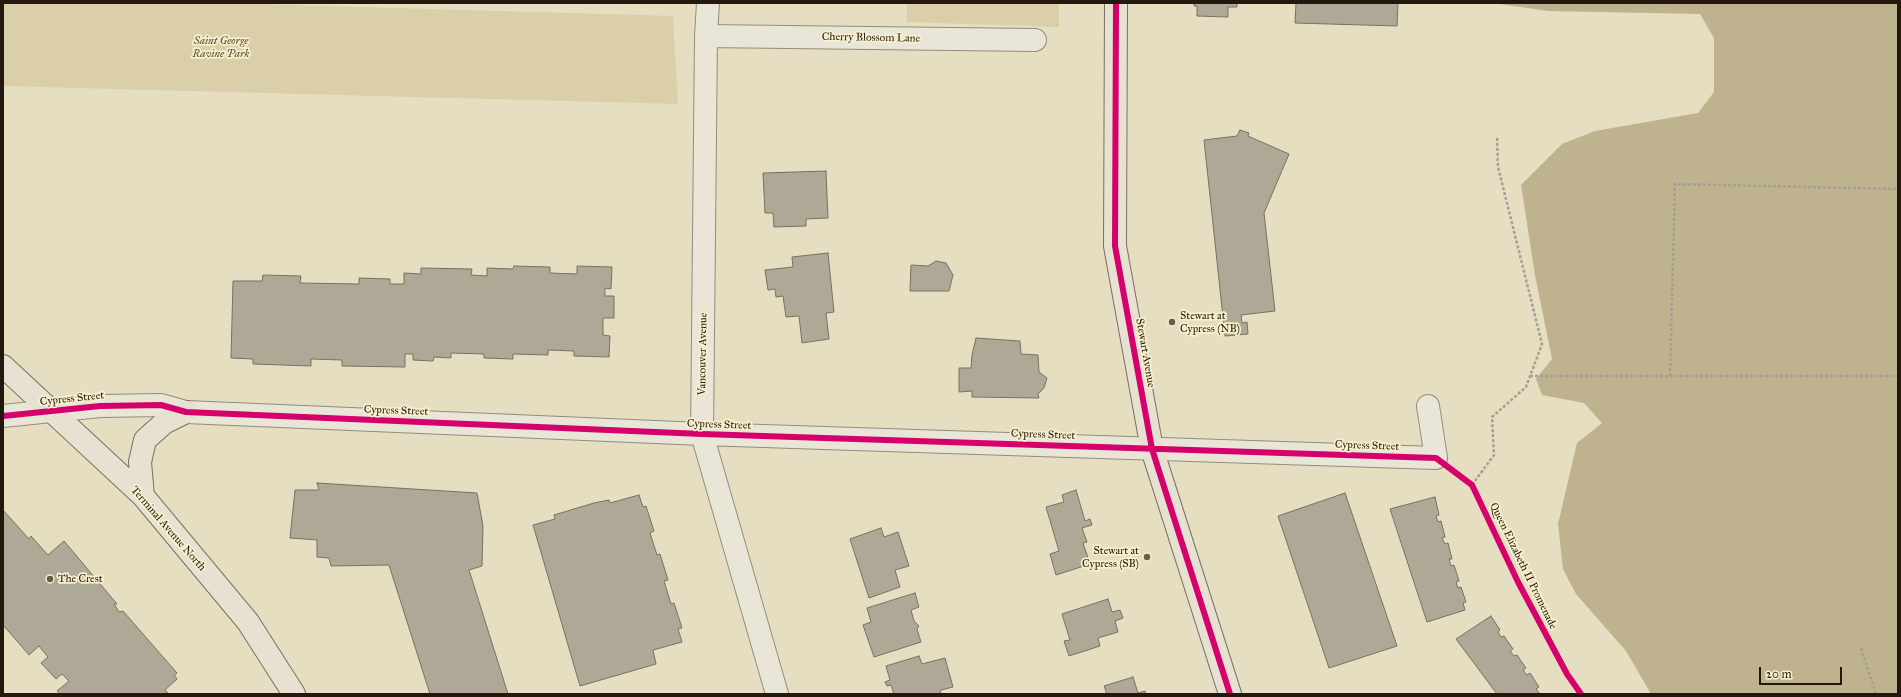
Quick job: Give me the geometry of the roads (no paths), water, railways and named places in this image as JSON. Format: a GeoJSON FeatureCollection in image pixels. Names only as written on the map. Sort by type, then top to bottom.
{"type":"FeatureCollection","features":[{"type":"Feature","properties":{"kind":"main road","name":"Stewart Avenue"},"geometry":{"type":"LineString","coordinates":[[1116,3],[1115,246],[1152,449],[1230,694]]}},
{"type":"Feature","properties":{"kind":"main road","name":"Terminal Avenue North"},"geometry":{"type":"LineString","coordinates":[[3,366],[143,496],[248,622],[294,694]]}},
{"type":"Feature","properties":{"kind":"main road"},"geometry":{"type":"LineString","coordinates":[[143,496],[140,462],[145,440],[164,423],[186,412]]}},
{"type":"Feature","properties":{"kind":"street","name":"Vancouver Avenue"},"geometry":{"type":"LineString","coordinates":[[708,3],[706,36],[702,434],[777,694]]}},
{"type":"Feature","properties":{"kind":"street","name":"Cherry Blossom Lane"},"geometry":{"type":"LineString","coordinates":[[706,36],[1035,40]]}},
{"type":"Feature","properties":{"kind":"street","name":"Cypress Street"},"geometry":{"type":"LineString","coordinates":[[3,416],[124,404],[161,405],[186,412],[702,434],[1436,458],[1428,406]]}},
{"type":"Feature","properties":{"kind":"place","name":"Stewart at Cypress (NB)"},"geometry":{"type":"Point","coordinates":[1172,322]}},
{"type":"Feature","properties":{"kind":"place","name":"Stewart at Cypress (SB)"},"geometry":{"type":"Point","coordinates":[1147,557]}},
{"type":"Feature","properties":{"kind":"place","name":"The Crest"},"geometry":{"type":"Point","coordinates":[50,579]}},
{"type":"Feature","properties":{"kind":"park label","name":"Saint George Ravine Park"},"geometry":{"type":"Point","coordinates":[221,47]}}]}
